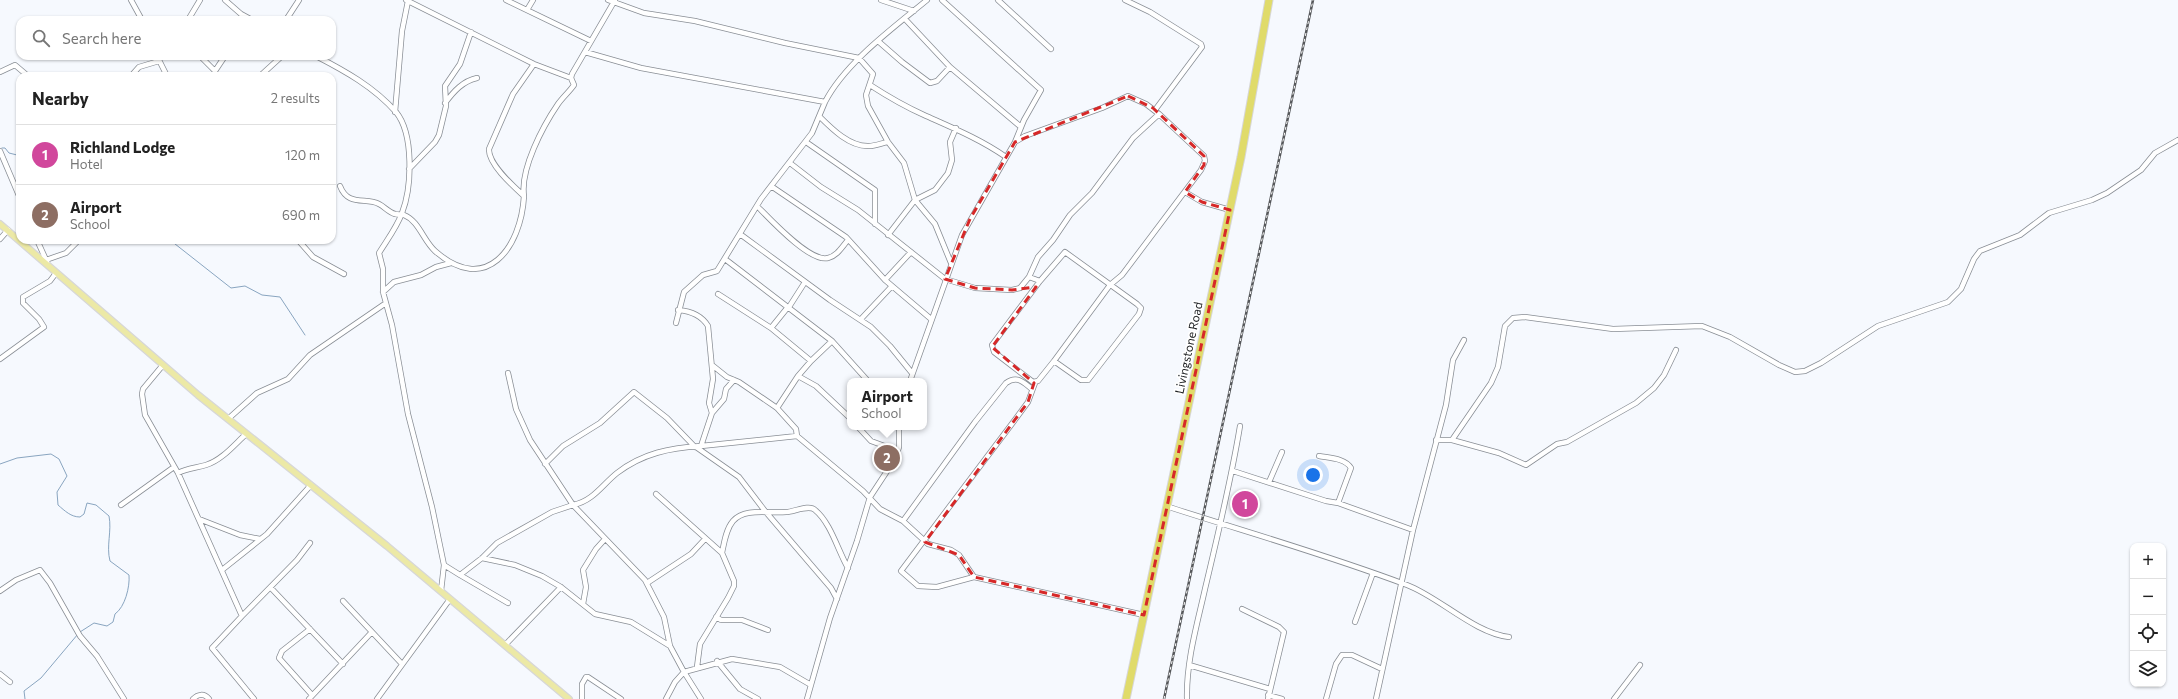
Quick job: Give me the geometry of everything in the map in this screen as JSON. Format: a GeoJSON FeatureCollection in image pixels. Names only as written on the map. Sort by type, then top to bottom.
{"type":"FeatureCollection","features":[{"type":"Feature","properties":{"kind":"highway","name":"Livingstone Road"},"geometry":{"type":"LineString","coordinates":[[1126,699],[1230,210],[1269,0]]}},
{"type":"Feature","properties":{"kind":"main road"},"geometry":{"type":"LineString","coordinates":[[0,224],[16,237]]}},
{"type":"Feature","properties":{"kind":"main road"},"geometry":{"type":"LineString","coordinates":[[23,244],[163,365],[441,591],[569,699]]}},
{"type":"Feature","properties":{"kind":"street"},"geometry":{"type":"LineString","coordinates":[[131,0],[140,16]]}},
{"type":"Feature","properties":{"kind":"street"},"geometry":{"type":"LineString","coordinates":[[190,16],[200,0]]}},
{"type":"Feature","properties":{"kind":"street"},"geometry":{"type":"LineString","coordinates":[[225,0],[244,16]]}},
{"type":"Feature","properties":{"kind":"street"},"geometry":{"type":"LineString","coordinates":[[289,16],[299,0]]}},
{"type":"Feature","properties":{"kind":"street"},"geometry":{"type":"LineString","coordinates":[[384,292],[394,282],[421,275],[436,267],[451,264],[476,269],[500,259],[515,238],[524,196],[523,187],[527,168],[552,114],[574,85],[571,78],[534,64],[407,0],[402,32],[396,112]]}},
{"type":"Feature","properties":{"kind":"street"},"geometry":{"type":"LineString","coordinates":[[506,0],[591,41]]}},
{"type":"Feature","properties":{"kind":"street"},"geometry":{"type":"LineString","coordinates":[[527,10],[533,0]]}},
{"type":"Feature","properties":{"kind":"street"},"geometry":{"type":"LineString","coordinates":[[608,0],[644,13],[695,21],[785,43],[859,58],[872,71],[870,85],[866,95],[868,106],[888,142],[904,163],[915,200],[935,224],[952,263]]}},
{"type":"Feature","properties":{"kind":"street"},"geometry":{"type":"LineString","coordinates":[[880,0],[914,11]]}},
{"type":"Feature","properties":{"kind":"street"},"geometry":{"type":"LineString","coordinates":[[676,323],[678,310],[684,292],[703,275],[715,273],[757,206],[806,142],[820,117],[825,102],[834,88],[859,58],[927,0]]}},
{"type":"Feature","properties":{"kind":"street"},"geometry":{"type":"LineString","coordinates":[[911,378],[945,279],[970,219],[1015,142],[1021,127],[1041,90],[942,0]]}},
{"type":"Feature","properties":{"kind":"street"},"geometry":{"type":"LineString","coordinates":[[998,0],[1051,49]]}},
{"type":"Feature","properties":{"kind":"street"},"geometry":{"type":"LineString","coordinates":[[790,163],[811,180],[858,210],[945,279],[958,281],[975,288],[1012,290],[1020,288],[1029,276],[1038,257],[1053,240],[1070,215],[1092,193],[1133,138],[1157,112],[1202,47],[1201,44],[1150,12],[1125,0]]}},
{"type":"Feature","properties":{"kind":"street"},"geometry":{"type":"LineString","coordinates":[[571,78],[614,1]]}},
{"type":"Feature","properties":{"kind":"street"},"geometry":{"type":"LineString","coordinates":[[906,19],[950,67],[1021,127]]}},
{"type":"Feature","properties":{"kind":"street"},"geometry":{"type":"LineString","coordinates":[[408,169],[435,142],[439,135],[445,103],[445,86],[460,64],[471,32]]}},
{"type":"Feature","properties":{"kind":"street"},"geometry":{"type":"LineString","coordinates":[[878,41],[902,62],[930,83],[938,81],[950,67]]}},
{"type":"Feature","properties":{"kind":"street"},"geometry":{"type":"LineString","coordinates":[[585,52],[642,68],[825,102]]}},
{"type":"Feature","properties":{"kind":"street"},"geometry":{"type":"LineString","coordinates":[[135,72],[140,67],[154,60]]}},
{"type":"Feature","properties":{"kind":"street"},"geometry":{"type":"LineString","coordinates":[[159,60],[164,72]]}},
{"type":"Feature","properties":{"kind":"street"},"geometry":{"type":"LineString","coordinates":[[204,60],[215,72],[222,60]]}},
{"type":"Feature","properties":{"kind":"street"},"geometry":{"type":"LineString","coordinates":[[264,72],[278,60]]}},
{"type":"Feature","properties":{"kind":"street"},"geometry":{"type":"LineString","coordinates":[[323,60],[357,78],[396,112],[405,127],[408,195],[402,214],[379,253],[383,269],[384,292],[408,414],[432,507],[444,565],[441,591]]}},
{"type":"Feature","properties":{"kind":"street"},"geometry":{"type":"LineString","coordinates":[[524,196],[497,168],[489,157],[489,149],[513,94],[534,64]]}},
{"type":"Feature","properties":{"kind":"street"},"geometry":{"type":"LineString","coordinates":[[0,72],[16,65],[24,72]]}},
{"type":"Feature","properties":{"kind":"street"},"geometry":{"type":"LineString","coordinates":[[445,103],[459,87],[469,80],[477,78]]}},
{"type":"Feature","properties":{"kind":"street"},"geometry":{"type":"LineString","coordinates":[[870,85],[919,113],[956,128],[990,146],[1006,157]]}},
{"type":"Feature","properties":{"kind":"street"},"geometry":{"type":"LineString","coordinates":[[1015,142],[1025,136],[1102,108],[1128,96],[1157,112],[1204,156],[1206,160],[1185,192],[1122,275],[1110,286],[1054,361],[1035,383],[1028,402],[925,542],[901,571],[918,586],[937,587],[974,576],[1144,614]]}},
{"type":"Feature","properties":{"kind":"street"},"geometry":{"type":"LineString","coordinates":[[820,117],[840,134],[860,145],[868,146],[888,142]]}},
{"type":"Feature","properties":{"kind":"street"},"geometry":{"type":"LineString","coordinates":[[888,234],[915,200],[935,190],[948,173],[952,160],[950,142],[956,128]]}},
{"type":"Feature","properties":{"kind":"street"},"geometry":{"type":"LineString","coordinates":[[1452,440],[1491,383],[1498,367],[1505,326],[1513,318],[1525,317],[1613,329],[1702,326],[1730,337],[1779,365],[1795,372],[1805,371],[1821,363],[1878,326],[1948,302],[1961,289],[1974,259],[1980,251],[2020,235],[2049,213],[2092,200],[2107,193],[2140,170],[2155,153],[2178,140]]}},
{"type":"Feature","properties":{"kind":"street"},"geometry":{"type":"LineString","coordinates":[[806,142],[876,190],[875,224]]}},
{"type":"Feature","properties":{"kind":"street"},"geometry":{"type":"LineString","coordinates":[[0,150],[16,188]]}},
{"type":"Feature","properties":{"kind":"street"},"geometry":{"type":"LineString","coordinates":[[340,186],[342,190],[358,202],[375,203],[394,214],[402,214],[411,218],[426,241],[451,264]]}},
{"type":"Feature","properties":{"kind":"street"},"geometry":{"type":"LineString","coordinates":[[771,186],[836,229],[885,280],[931,319]]}},
{"type":"Feature","properties":{"kind":"street"},"geometry":{"type":"LineString","coordinates":[[1185,192],[1202,202],[1230,210]]}},
{"type":"Feature","properties":{"kind":"street"},"geometry":{"type":"LineString","coordinates":[[757,206],[784,233],[816,257],[827,258],[834,255],[848,240]]}},
{"type":"Feature","properties":{"kind":"street"},"geometry":{"type":"LineString","coordinates":[[0,239],[8,230]]}},
{"type":"Feature","properties":{"kind":"street"},"geometry":{"type":"LineString","coordinates":[[740,234],[805,282],[861,319],[882,336],[912,373]]}},
{"type":"Feature","properties":{"kind":"street"},"geometry":{"type":"LineString","coordinates":[[39,244],[50,268]]}},
{"type":"Feature","properties":{"kind":"street"},"geometry":{"type":"LineString","coordinates":[[46,260],[66,253],[76,244]]}},
{"type":"Feature","properties":{"kind":"street"},"geometry":{"type":"LineString","coordinates":[[302,244],[313,257],[344,274]]}},
{"type":"Feature","properties":{"kind":"street"},"geometry":{"type":"LineString","coordinates":[[885,280],[910,252]]}},
{"type":"Feature","properties":{"kind":"street"},"geometry":{"type":"LineString","coordinates":[[1035,383],[994,352],[992,347],[1040,282],[1065,252],[1139,306],[1141,310],[1088,380],[1081,380],[1054,361]]}},
{"type":"Feature","properties":{"kind":"street"},"geometry":{"type":"LineString","coordinates":[[725,259],[832,341],[865,378]]}},
{"type":"Feature","properties":{"kind":"street"},"geometry":{"type":"LineString","coordinates":[[0,359],[44,327],[39,318],[23,303],[23,297],[50,281],[56,273]]}},
{"type":"Feature","properties":{"kind":"street"},"geometry":{"type":"LineString","coordinates":[[1029,276],[1040,282]]}},
{"type":"Feature","properties":{"kind":"street"},"geometry":{"type":"LineString","coordinates":[[771,328],[805,282]]}},
{"type":"Feature","properties":{"kind":"street"},"geometry":{"type":"LineString","coordinates":[[861,319],[892,286]]}},
{"type":"Feature","properties":{"kind":"street"},"geometry":{"type":"LineString","coordinates":[[718,294],[771,328],[811,361]]}},
{"type":"Feature","properties":{"kind":"street"},"geometry":{"type":"LineString","coordinates":[[228,419],[257,392],[288,379],[310,355],[386,303]]}},
{"type":"Feature","properties":{"kind":"street"},"geometry":{"type":"LineString","coordinates":[[678,310],[694,314],[707,324],[713,379],[709,403],[712,412]]}},
{"type":"Feature","properties":{"kind":"street"},"geometry":{"type":"LineString","coordinates":[[1376,699],[1413,530],[1446,405],[1453,360],[1464,340]]}},
{"type":"Feature","properties":{"kind":"street"},"geometry":{"type":"LineString","coordinates":[[777,408],[798,376],[832,341]]}},
{"type":"Feature","properties":{"kind":"street"},"geometry":{"type":"LineString","coordinates":[[1436,440],[1452,440],[1499,453],[1526,465],[1557,444],[1567,442],[1622,409],[1636,403],[1659,382],[1676,350]]}},
{"type":"Feature","properties":{"kind":"street"},"geometry":{"type":"LineString","coordinates":[[163,365],[143,389],[142,394],[146,415],[178,473],[242,616]]}},
{"type":"Feature","properties":{"kind":"street"},"geometry":{"type":"LineString","coordinates":[[712,365],[727,377],[777,408],[796,429],[797,436],[870,497],[880,509],[903,521],[925,542],[935,547],[951,550],[959,555],[974,576]]}},
{"type":"Feature","properties":{"kind":"street"},"geometry":{"type":"LineString","coordinates":[[508,373],[521,422],[545,464],[573,505],[630,563],[647,583],[664,617],[670,646],[701,699]]}},
{"type":"Feature","properties":{"kind":"street"},"geometry":{"type":"LineString","coordinates":[[798,376],[816,386],[847,415]]}},
{"type":"Feature","properties":{"kind":"street"},"geometry":{"type":"LineString","coordinates":[[903,521],[975,422],[1006,383],[1013,379],[1019,379],[1032,389]]}},
{"type":"Feature","properties":{"kind":"street"},"geometry":{"type":"LineString","coordinates":[[697,447],[712,412],[724,399],[726,389],[734,380]]}},
{"type":"Feature","properties":{"kind":"street"},"geometry":{"type":"LineString","coordinates":[[545,464],[563,446],[600,423],[634,392],[667,418],[697,447],[739,477],[765,511],[831,588],[837,599]]}},
{"type":"Feature","properties":{"kind":"street"},"geometry":{"type":"LineString","coordinates":[[1187,699],[1187,678],[1189,665],[1233,471],[1240,426]]}},
{"type":"Feature","properties":{"kind":"street"},"geometry":{"type":"LineString","coordinates":[[861,430],[871,441],[890,448],[898,453]]}},
{"type":"Feature","properties":{"kind":"street"},"geometry":{"type":"LineString","coordinates":[[807,699],[870,497],[898,453],[900,443],[898,430]]}},
{"type":"Feature","properties":{"kind":"street"},"geometry":{"type":"LineString","coordinates":[[178,473],[188,468],[207,465],[246,434]]}},
{"type":"Feature","properties":{"kind":"street"},"geometry":{"type":"LineString","coordinates":[[460,575],[482,558],[497,542],[552,512],[589,499],[617,473],[646,455],[697,447],[797,436]]}},
{"type":"Feature","properties":{"kind":"street"},"geometry":{"type":"LineString","coordinates":[[1269,482],[1282,452]]}},
{"type":"Feature","properties":{"kind":"street"},"geometry":{"type":"LineString","coordinates":[[1319,456],[1338,460],[1348,464],[1351,468],[1338,503]]}},
{"type":"Feature","properties":{"kind":"street"},"geometry":{"type":"LineString","coordinates":[[121,505],[174,467]]}},
{"type":"Feature","properties":{"kind":"street"},"geometry":{"type":"LineString","coordinates":[[1233,471],[1319,499],[1338,503],[1413,530]]}},
{"type":"Feature","properties":{"kind":"street"},"geometry":{"type":"LineString","coordinates":[[222,570],[267,534],[311,485]]}},
{"type":"Feature","properties":{"kind":"street"},"geometry":{"type":"LineString","coordinates":[[656,494],[722,553],[734,581],[734,586],[700,644],[698,667]]}},
{"type":"Feature","properties":{"kind":"street"},"geometry":{"type":"LineString","coordinates":[[1166,506],[1402,583],[1496,634],[1509,637]]}},
{"type":"Feature","properties":{"kind":"street"},"geometry":{"type":"LineString","coordinates":[[722,553],[733,521],[742,515],[765,511],[786,512],[809,507],[816,510],[834,538],[840,554],[848,568]]}},
{"type":"Feature","properties":{"kind":"street"},"geometry":{"type":"LineString","coordinates":[[199,519],[240,535],[260,539]]}},
{"type":"Feature","properties":{"kind":"street"},"geometry":{"type":"LineString","coordinates":[[583,604],[586,587],[583,570],[596,548],[605,539]]}},
{"type":"Feature","properties":{"kind":"street"},"geometry":{"type":"LineString","coordinates":[[647,583],[691,554],[705,539]]}},
{"type":"Feature","properties":{"kind":"street"},"geometry":{"type":"LineString","coordinates":[[254,699],[212,648],[271,588],[310,543]]}},
{"type":"Feature","properties":{"kind":"street"},"geometry":{"type":"LineString","coordinates":[[482,558],[519,567],[561,587],[600,616],[631,622],[670,646]]}},
{"type":"Feature","properties":{"kind":"street"},"geometry":{"type":"LineString","coordinates":[[444,565],[508,603]]}},
{"type":"Feature","properties":{"kind":"street"},"geometry":{"type":"LineString","coordinates":[[0,591],[16,580],[40,570],[50,583],[80,636],[98,656],[124,699]]}},
{"type":"Feature","properties":{"kind":"street"},"geometry":{"type":"LineString","coordinates":[[1355,622],[1373,573]]}},
{"type":"Feature","properties":{"kind":"street"},"geometry":{"type":"LineString","coordinates":[[505,645],[561,587]]}},
{"type":"Feature","properties":{"kind":"street"},"geometry":{"type":"LineString","coordinates":[[271,588],[343,664]]}},
{"type":"Feature","properties":{"kind":"street"},"geometry":{"type":"LineString","coordinates":[[377,699],[450,599]]}},
{"type":"Feature","properties":{"kind":"street"},"geometry":{"type":"LineString","coordinates":[[343,601],[371,633],[402,664]]}},
{"type":"Feature","properties":{"kind":"street"},"geometry":{"type":"LineString","coordinates":[[1242,609],[1279,627],[1284,632],[1284,640],[1273,672],[1269,694]]}},
{"type":"Feature","properties":{"kind":"street"},"geometry":{"type":"LineString","coordinates":[[716,617],[721,620],[742,620],[768,630]]}},
{"type":"Feature","properties":{"kind":"street"},"geometry":{"type":"LineString","coordinates":[[310,629],[282,651],[280,658],[312,695]]}},
{"type":"Feature","properties":{"kind":"street"},"geometry":{"type":"LineString","coordinates":[[308,699],[371,633]]}},
{"type":"Feature","properties":{"kind":"street"},"geometry":{"type":"LineString","coordinates":[[1326,699],[1336,664],[1342,655],[1348,654],[1382,669]]}},
{"type":"Feature","properties":{"kind":"street"},"geometry":{"type":"LineString","coordinates":[[666,699],[675,682],[684,672],[717,661],[732,659],[780,667],[811,685]]}},
{"type":"Feature","properties":{"kind":"street"},"geometry":{"type":"LineString","coordinates":[[717,661],[740,689],[758,699]]}},
{"type":"Feature","properties":{"kind":"street"},"geometry":{"type":"LineString","coordinates":[[1189,665],[1282,699]]}},
{"type":"Feature","properties":{"kind":"street"},"geometry":{"type":"LineString","coordinates":[[1614,699],[1640,665]]}},
{"type":"Feature","properties":{"kind":"street"},"geometry":{"type":"LineString","coordinates":[[0,674],[10,682]]}},
{"type":"Feature","properties":{"kind":"street"},"geometry":{"type":"LineString","coordinates":[[582,699],[582,684],[586,677],[588,677],[621,699]]}},
{"type":"Feature","properties":{"kind":"street"},"geometry":{"type":"LineString","coordinates":[[381,694],[386,699]]}},
{"type":"Feature","properties":{"kind":"street"},"geometry":{"type":"LineString","coordinates":[[193,699],[200,695],[204,695],[209,699]]}},
{"type":"Feature","properties":{"kind":"highlighted area"},"geometry":{"type":"Polygon","coordinates":[[[1128,96],[1153,108],[1204,156],[1204,165],[1185,192],[1202,202],[1230,210],[1144,615],[974,577],[959,555],[925,542],[1028,402],[1034,383],[992,347],[1036,287],[1012,290],[975,288],[945,279],[970,219],[1015,142],[1128,96]]]}},
{"type":"Feature","properties":{"kind":"waterway"},"geometry":{"type":"LineString","coordinates":[[2,148],[5,148],[9,153],[16,155]]}},
{"type":"Feature","properties":{"kind":"waterway"},"geometry":{"type":"LineString","coordinates":[[175,244],[231,288],[245,286],[262,295],[280,297],[305,335]]}},
{"type":"Feature","properties":{"kind":"waterway"},"geometry":{"type":"LineString","coordinates":[[0,464],[17,458],[51,454],[59,459],[67,476],[57,492],[58,505],[71,515],[80,517],[84,514],[87,503],[96,505],[109,516],[110,561],[129,575],[128,591],[122,607],[115,614],[113,622],[107,626],[94,623],[80,632]]}},
{"type":"Feature","properties":{"kind":"waterway"},"geometry":{"type":"LineString","coordinates":[[25,699],[24,691],[41,678],[78,634]]}},
{"type":"Feature","properties":{"kind":"railway"},"geometry":{"type":"LineString","coordinates":[[1164,699],[1313,0]]}},
{"type":"Feature","properties":{"kind":"place","name":"Airport"},"geometry":{"type":"Point","coordinates":[887,458]}},
{"type":"Feature","properties":{"kind":"place","name":"Richland Lodge"},"geometry":{"type":"Point","coordinates":[1245,504]}}]}
